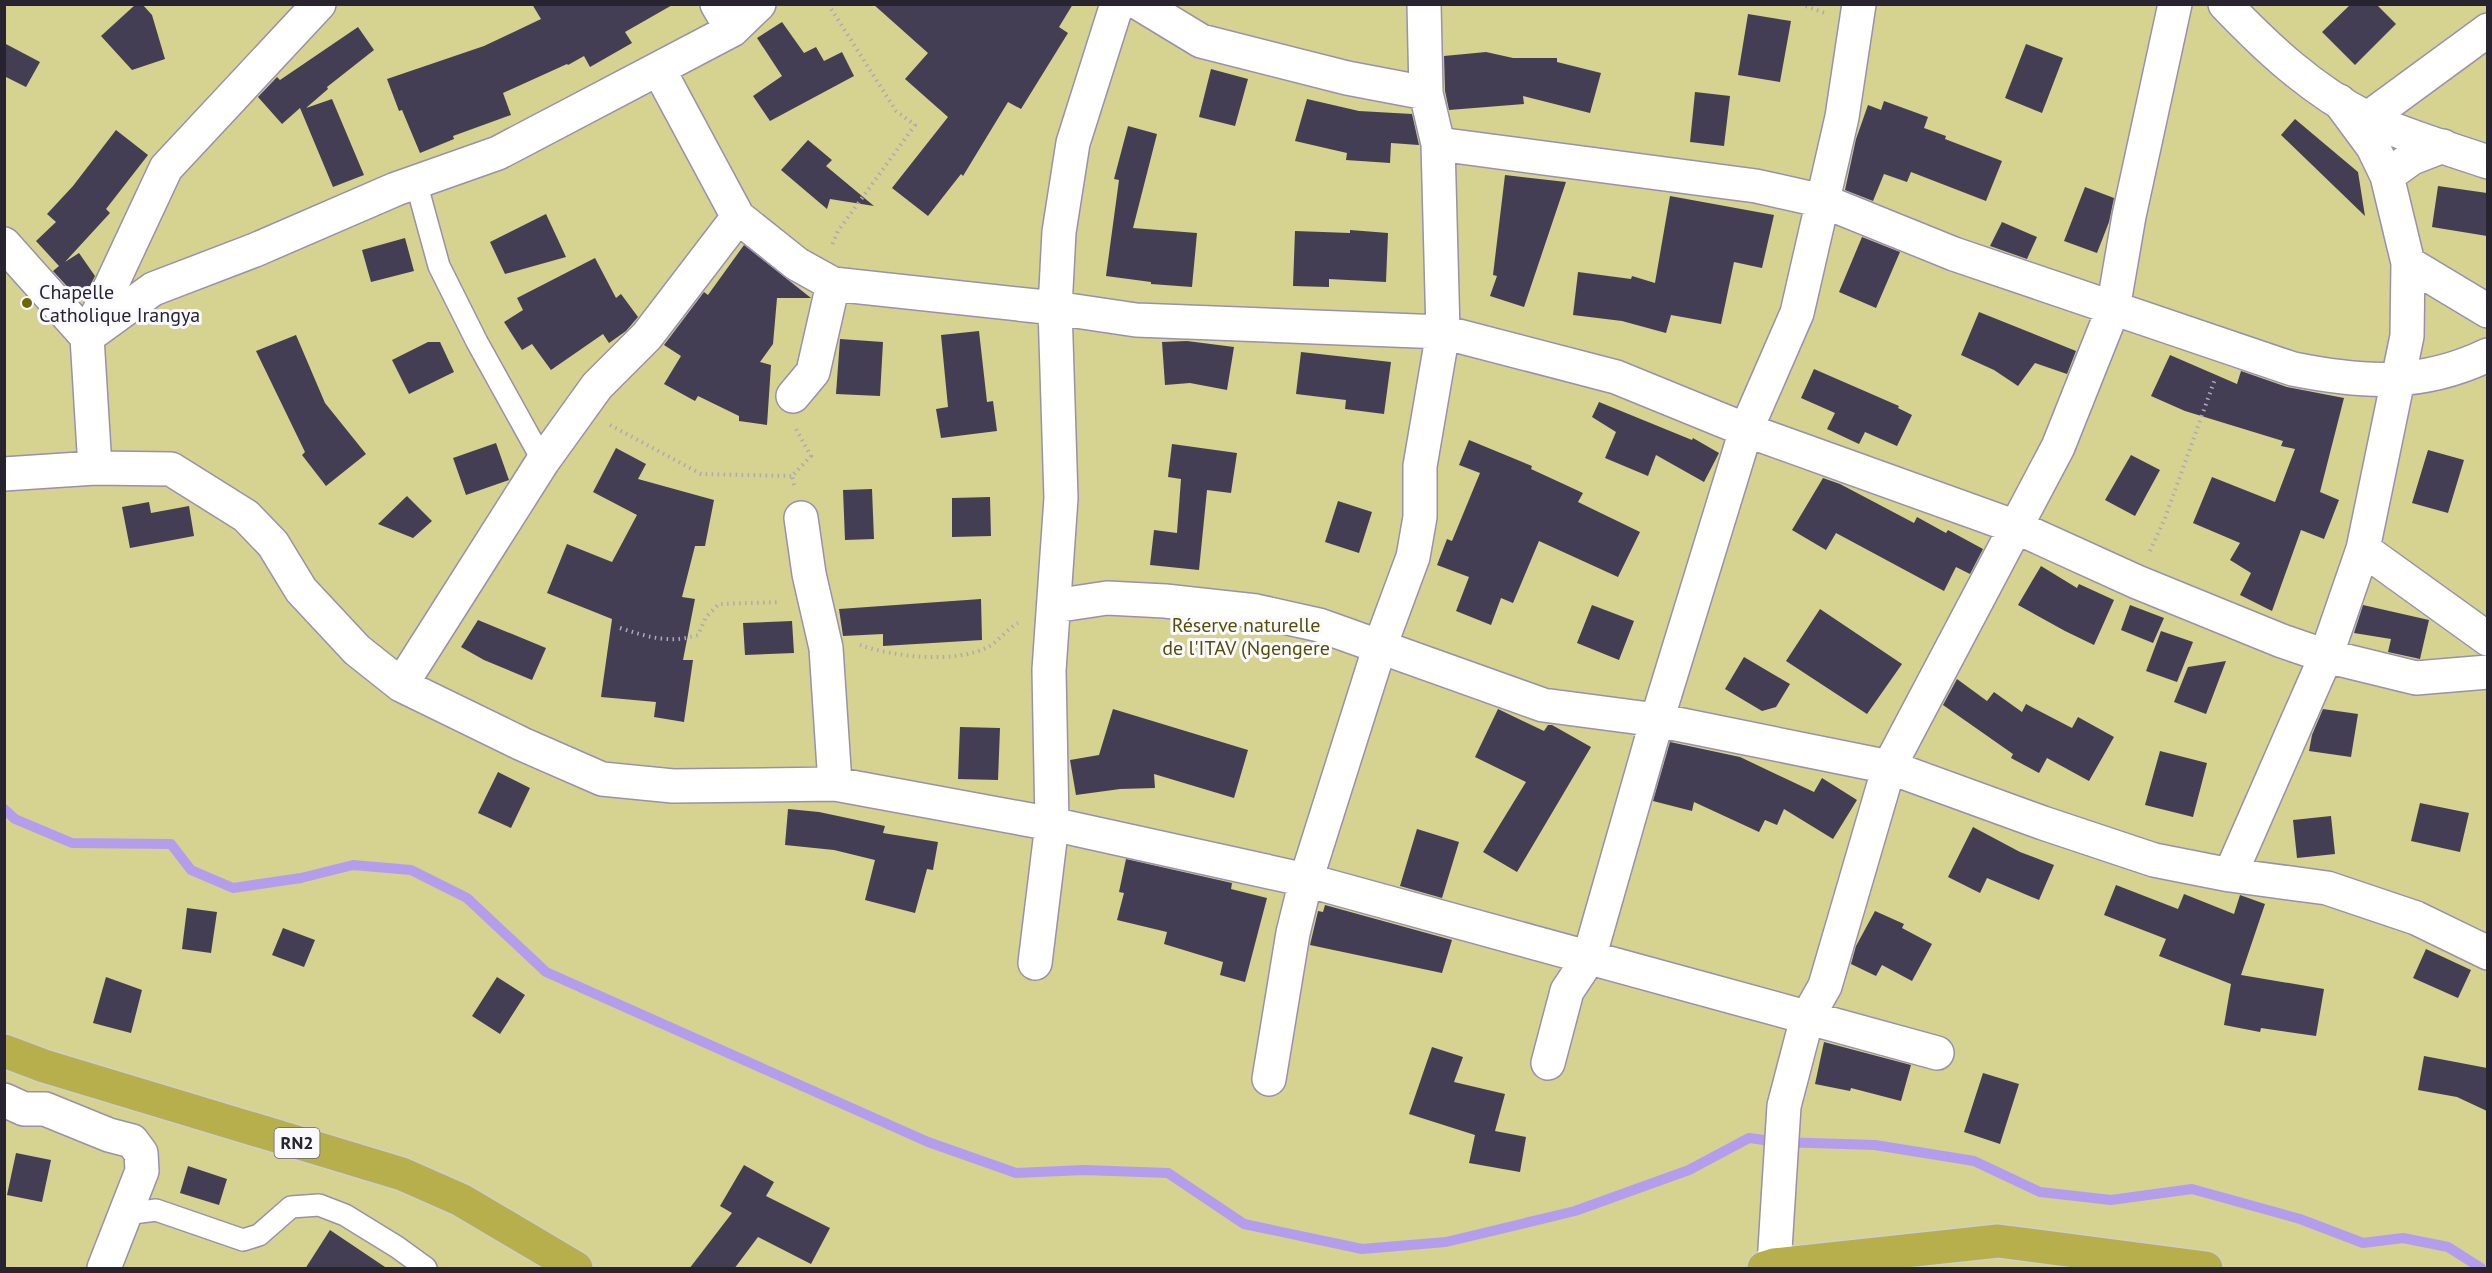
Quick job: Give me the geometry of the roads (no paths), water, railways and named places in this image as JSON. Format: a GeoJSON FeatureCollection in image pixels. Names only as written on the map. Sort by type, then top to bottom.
{"type":"FeatureCollection","features":[{"type":"Feature","properties":{"kind":"highway","name":"RN2"},"geometry":{"type":"LineString","coordinates":[[4,1051],[44,1066],[402,1174],[461,1200],[576,1269]]}},
{"type":"Feature","properties":{"kind":"highway"},"geometry":{"type":"LineString","coordinates":[[1769,1267],[1883,1262],[1998,1241],[2206,1269]]}},
{"type":"Feature","properties":{"kind":"street"},"geometry":{"type":"LineString","coordinates":[[95,468],[87,337],[166,168],[319,4]]}},
{"type":"Feature","properties":{"kind":"street"},"geometry":{"type":"LineString","coordinates":[[87,337],[153,289],[255,250],[416,182],[498,153],[659,70],[725,17],[759,4]]}},
{"type":"Feature","properties":{"kind":"street"},"geometry":{"type":"LineString","coordinates":[[1035,963],[1052,824],[1049,670],[1061,498],[1056,308],[1059,232],[1072,143],[1117,4]]}},
{"type":"Feature","properties":{"kind":"street"},"geometry":{"type":"LineString","coordinates":[[1140,4],[1201,41],[1347,78],[1426,93]]}},
{"type":"Feature","properties":{"kind":"street"},"geometry":{"type":"LineString","coordinates":[[1269,1079],[1293,933],[1306,880],[1380,646],[1413,558],[1420,518],[1420,466],[1443,332],[1438,144],[1426,93],[1424,4]]}},
{"type":"Feature","properties":{"kind":"street"},"geometry":{"type":"LineString","coordinates":[[1548,1063],[1567,991],[1589,958],[1657,720],[1746,430],[1797,313],[1842,117],[1859,4]]}},
{"type":"Feature","properties":{"kind":"street"},"geometry":{"type":"LineString","coordinates":[[1769,1267],[1784,1106],[1806,1018],[1825,986],[1889,767],[2058,447],[2113,309],[2129,216],[2175,4]]}},
{"type":"Feature","properties":{"kind":"street"},"geometry":{"type":"LineString","coordinates":[[2225,4],[2275,55],[2339,101],[2368,118],[2487,162]]}},
{"type":"Feature","properties":{"kind":"street"},"geometry":{"type":"LineString","coordinates":[[2368,118],[2487,30]]}},
{"type":"Feature","properties":{"kind":"street"},"geometry":{"type":"LineString","coordinates":[[659,70],[738,217],[797,264],[833,284],[1056,308],[1136,320],[1443,332],[1616,377],[1746,430],[2016,527],[2136,582],[2282,641],[2326,656],[2416,678],[2487,672]]}},
{"type":"Feature","properties":{"kind":"street"},"geometry":{"type":"LineString","coordinates":[[2230,875],[2326,656],[2363,549],[2407,336],[2408,263],[2387,176],[2373,147],[2339,101]]}},
{"type":"Feature","properties":{"kind":"street"},"geometry":{"type":"LineString","coordinates":[[1438,144],[1756,186],[1822,201],[1954,254],[2226,348],[2303,371],[2343,379],[2397,381],[2461,367],[2487,355]]}},
{"type":"Feature","properties":{"kind":"street"},"geometry":{"type":"LineString","coordinates":[[2387,176],[2412,158],[2443,146]]}},
{"type":"Feature","properties":{"kind":"street"},"geometry":{"type":"LineString","coordinates":[[401,685],[543,461],[580,409],[597,386],[647,336],[738,217]]}},
{"type":"Feature","properties":{"kind":"street"},"geometry":{"type":"LineString","coordinates":[[4,244],[87,337]]}},
{"type":"Feature","properties":{"kind":"street"},"geometry":{"type":"LineString","coordinates":[[2408,263],[2487,311]]}},
{"type":"Feature","properties":{"kind":"street"},"geometry":{"type":"LineString","coordinates":[[793,396],[813,372],[833,284]]}},
{"type":"Feature","properties":{"kind":"street"},"geometry":{"type":"LineString","coordinates":[[4,474],[95,468],[171,469],[246,516],[273,544],[301,590],[357,651],[401,685],[522,744],[602,779],[673,786],[835,784],[1052,824],[1306,880],[1937,1053]]}},
{"type":"Feature","properties":{"kind":"street"},"geometry":{"type":"LineString","coordinates":[[801,518],[809,574],[826,648],[835,784]]}},
{"type":"Feature","properties":{"kind":"street"},"geometry":{"type":"LineString","coordinates":[[2363,549],[2487,639]]}},
{"type":"Feature","properties":{"kind":"street"},"geometry":{"type":"LineString","coordinates":[[1053,606],[1107,598],[1165,601],[1256,611],[1319,625],[1543,705],[1657,720],[1889,767],[2043,824],[2154,860],[2230,875],[2327,888],[2416,918],[2487,953]]}},
{"type":"Feature","properties":{"kind":"street"},"geometry":{"type":"LineString","coordinates":[[5,1101],[24,1109],[45,1109],[109,1135],[132,1141],[141,1153],[142,1171],[104,1269]]}},
{"type":"Feature","properties":{"kind":"lane"},"geometry":{"type":"LineString","coordinates":[[416,182],[439,266],[477,342],[543,461]]}},
{"type":"Feature","properties":{"kind":"lane"},"geometry":{"type":"LineString","coordinates":[[125,1214],[156,1210],[243,1240],[259,1235],[291,1207],[319,1205],[345,1215],[397,1247],[426,1269]]}},
{"type":"Feature","properties":{"kind":"waterway"},"geometry":{"type":"LineString","coordinates":[[4,809],[15,819],[72,843],[171,844],[191,870],[233,888],[301,878],[353,865],[411,870],[467,898],[546,972],[928,1142],[1016,1173],[1084,1170],[1168,1173],[1244,1224],[1362,1249],[1446,1242],[1575,1211],[1689,1170],[1749,1138],[1780,1142],[1875,1145],[1974,1161],[2040,1192],[2111,1200],[2192,1189],[2300,1219],[2363,1243],[2403,1238],[2448,1247],[2481,1268]]}},
{"type":"Feature","properties":{"kind":"place","name":"Chapelle Catholique Irangya"},"geometry":{"type":"Point","coordinates":[27,303]}},
{"type":"Feature","properties":{"kind":"park label","name":"Réserve naturelle de l'ITAV (Ngengere"},"geometry":{"type":"Point","coordinates":[1246,636]}}]}
